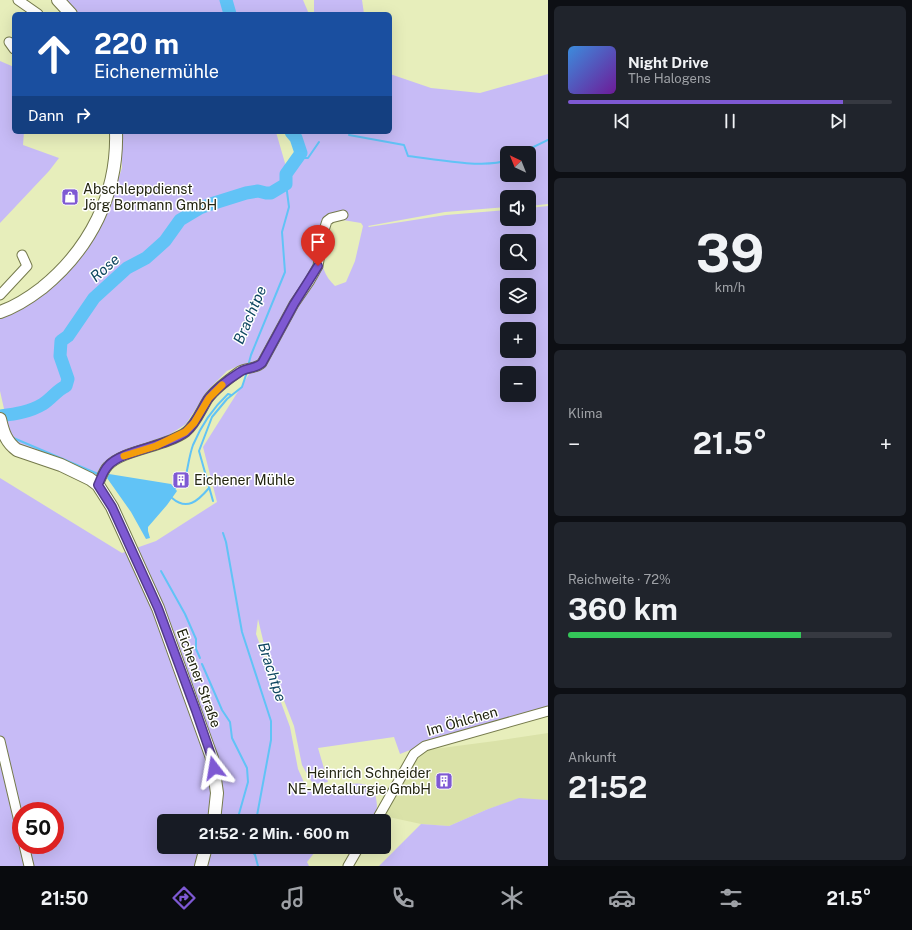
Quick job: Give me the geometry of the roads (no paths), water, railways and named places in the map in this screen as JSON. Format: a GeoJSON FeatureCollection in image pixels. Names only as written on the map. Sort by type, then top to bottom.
{"type":"FeatureCollection","features":[{"type":"Feature","properties":{"kind":"main road"},"geometry":{"type":"LineString","coordinates":[[58,0],[69,12]]}},
{"type":"Feature","properties":{"kind":"main road"},"geometry":{"type":"LineString","coordinates":[[1,310],[20,303],[53,279],[88,237],[107,198],[111,184],[116,155],[116,134]]}},
{"type":"Feature","properties":{"kind":"main road"},"geometry":{"type":"LineString","coordinates":[[0,419],[3,440],[17,450],[78,473],[98,485]]}},
{"type":"Feature","properties":{"kind":"main road","name":"Eichener Straße"},"geometry":{"type":"LineString","coordinates":[[98,485],[112,507],[158,608],[212,758],[217,793],[215,814]]}},
{"type":"Feature","properties":{"kind":"main road"},"geometry":{"type":"LineString","coordinates":[[201,866],[204,854]]}},
{"type":"Feature","properties":{"kind":"street"},"geometry":{"type":"LineString","coordinates":[[18,0],[35,12]]}},
{"type":"Feature","properties":{"kind":"street"},"geometry":{"type":"LineString","coordinates":[[98,485],[107,467],[112,462],[156,446],[185,432],[194,423],[214,392],[245,369],[260,365],[264,361],[294,304],[318,266],[325,225],[331,218],[343,215]]}},
{"type":"Feature","properties":{"kind":"street"},"geometry":{"type":"LineString","coordinates":[[0,295],[27,266],[22,255]]}},
{"type":"Feature","properties":{"kind":"street","name":"Im Öhlchen"},"geometry":{"type":"LineString","coordinates":[[380,814],[414,754],[425,746],[548,711]]}},
{"type":"Feature","properties":{"kind":"street"},"geometry":{"type":"LineString","coordinates":[[0,741],[14,802]]}},
{"type":"Feature","properties":{"kind":"street"},"geometry":{"type":"LineString","coordinates":[[26,854],[29,866]]}},
{"type":"Feature","properties":{"kind":"street"},"geometry":{"type":"LineString","coordinates":[[348,866],[355,854]]}},
{"type":"Feature","properties":{"kind":"water"},"geometry":{"type":"Polygon","coordinates":[[[109,474],[171,484],[177,491],[148,527],[150,538],[146,539],[131,512],[107,478],[109,474]]]}},
{"type":"Feature","properties":{"kind":"waterway","name":"Brachtpe"},"geometry":{"type":"LineString","coordinates":[[226,0],[229,12]]}},
{"type":"Feature","properties":{"kind":"waterway","name":"Rose"},"geometry":{"type":"LineString","coordinates":[[0,416],[38,407],[66,386],[68,379],[60,356],[61,341],[68,336],[94,298],[127,268],[146,258],[165,241],[180,220],[200,208],[211,204],[246,193],[258,191],[271,193],[286,184],[286,174],[301,153],[296,138],[293,134]]}},
{"type":"Feature","properties":{"kind":"waterway"},"geometry":{"type":"LineString","coordinates":[[349,135],[404,145],[408,156],[444,161],[486,164],[500,162]]}},
{"type":"Feature","properties":{"kind":"waterway"},"geometry":{"type":"LineString","coordinates":[[536,146],[548,140]]}},
{"type":"Feature","properties":{"kind":"waterway"},"geometry":{"type":"LineString","coordinates":[[297,158],[308,158],[319,142]]}},
{"type":"Feature","properties":{"kind":"waterway","name":"Brachtpe"},"geometry":{"type":"LineString","coordinates":[[248,366],[251,355],[285,272],[282,232],[289,207],[286,184]]}},
{"type":"Feature","properties":{"kind":"waterway","name":"Brachtpe"},"geometry":{"type":"LineString","coordinates":[[213,501],[199,451],[212,417],[227,399],[242,387],[247,372]]}},
{"type":"Feature","properties":{"kind":"waterway"},"geometry":{"type":"LineString","coordinates":[[185,479],[193,445],[200,431],[217,405],[228,394],[231,395]]}},
{"type":"Feature","properties":{"kind":"waterway"},"geometry":{"type":"LineString","coordinates":[[11,437],[98,474]]}},
{"type":"Feature","properties":{"kind":"waterway"},"geometry":{"type":"LineString","coordinates":[[172,498],[183,504],[192,503],[201,497],[209,488]]}},
{"type":"Feature","properties":{"kind":"waterway","name":"Brachtpe"},"geometry":{"type":"LineString","coordinates":[[223,533],[226,542],[242,632],[271,721],[271,740],[257,814]]}},
{"type":"Feature","properties":{"kind":"waterway"},"geometry":{"type":"LineString","coordinates":[[161,571],[185,614],[196,639],[196,649],[200,658]]}},
{"type":"Feature","properties":{"kind":"waterway"},"geometry":{"type":"LineString","coordinates":[[202,664],[222,710],[230,722],[232,738],[247,768],[248,782],[239,814]]}},
{"type":"Feature","properties":{"kind":"waterway","name":"Brachtpe"},"geometry":{"type":"LineString","coordinates":[[255,854],[258,866]]}},
{"type":"Feature","properties":{"kind":"place","name":"Abschleppdienst Jörg Bormann GmbH"},"geometry":{"type":"Point","coordinates":[70,197]}},
{"type":"Feature","properties":{"kind":"place","name":"Eichener Mühle"},"geometry":{"type":"Point","coordinates":[181,480]}},
{"type":"Feature","properties":{"kind":"place","name":"Heinrich Schneider NE-Metallurgie GmbH"},"geometry":{"type":"Point","coordinates":[444,781]}}]}
